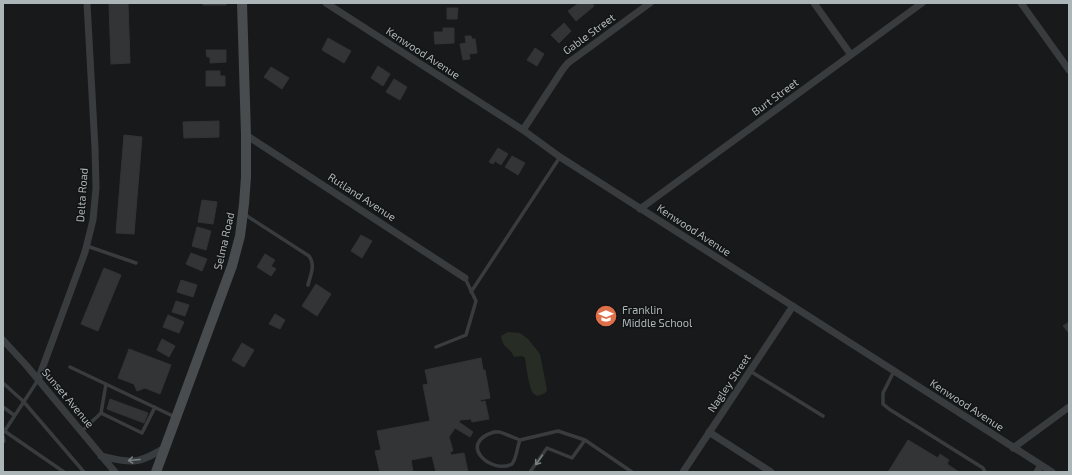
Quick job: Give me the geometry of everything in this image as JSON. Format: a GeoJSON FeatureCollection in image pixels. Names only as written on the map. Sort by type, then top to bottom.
{"type":"FeatureCollection","features":[{"type":"Feature","properties":{"kind":"street","name":"Delta Road"},"geometry":{"type":"LineString","coordinates":[[38,380],[75,283],[87,246],[93,220],[96,188],[96,148],[87,3]]}},
{"type":"Feature","properties":{"kind":"street","name":"Selma Road"},"geometry":{"type":"LineString","coordinates":[[156,472],[232,266],[240,236],[246,177],[242,3]]}},
{"type":"Feature","properties":{"kind":"street","name":"Kenwood Avenue"},"geometry":{"type":"LineString","coordinates":[[326,3],[523,130],[560,157],[640,209],[1052,472]]}},
{"type":"Feature","properties":{"kind":"street","name":"Gable Street"},"geometry":{"type":"LineString","coordinates":[[523,130],[563,68],[568,63],[650,3]]}},
{"type":"Feature","properties":{"kind":"street"},"geometry":{"type":"LineString","coordinates":[[814,3],[851,55]]}},
{"type":"Feature","properties":{"kind":"street","name":"Burt Street"},"geometry":{"type":"LineString","coordinates":[[640,209],[922,3]]}},
{"type":"Feature","properties":{"kind":"street"},"geometry":{"type":"LineString","coordinates":[[1021,3],[1069,70]]}},
{"type":"Feature","properties":{"kind":"street","name":"Rutland Avenue"},"geometry":{"type":"LineString","coordinates":[[246,135],[465,278]]}},
{"type":"Feature","properties":{"kind":"street","name":"Nagley Street"},"geometry":{"type":"LineString","coordinates":[[683,472],[793,306]]}},
{"type":"Feature","properties":{"kind":"street","name":"Sunset Avenue"},"geometry":{"type":"LineString","coordinates":[[3,340],[115,472]]}},
{"type":"Feature","properties":{"kind":"street"},"geometry":{"type":"LineString","coordinates":[[1014,448],[1069,407]]}},
{"type":"Feature","properties":{"kind":"street"},"geometry":{"type":"LineString","coordinates":[[709,432],[771,472]]}},
{"type":"Feature","properties":{"kind":"street"},"geometry":{"type":"LineString","coordinates":[[101,456],[125,461],[133,461],[143,459],[165,448]]}},
{"type":"Feature","properties":{"kind":"street"},"geometry":{"type":"LineString","coordinates":[[1037,472],[1041,465]]}},
{"type":"Feature","properties":{"kind":"lane"},"geometry":{"type":"LineString","coordinates":[[472,292],[560,157]]}},
{"type":"Feature","properties":{"kind":"lane"},"geometry":{"type":"LineString","coordinates":[[243,214],[309,256],[312,260],[313,266],[308,285]]}},
{"type":"Feature","properties":{"kind":"lane"},"geometry":{"type":"LineString","coordinates":[[87,246],[136,263]]}},
{"type":"Feature","properties":{"kind":"lane"},"geometry":{"type":"LineString","coordinates":[[436,347],[466,335],[476,301],[465,278]]}},
{"type":"Feature","properties":{"kind":"lane"},"geometry":{"type":"LineString","coordinates":[[70,367],[176,418]]}},
{"type":"Feature","properties":{"kind":"lane"},"geometry":{"type":"LineString","coordinates":[[750,371],[823,416]]}},
{"type":"Feature","properties":{"kind":"lane"},"geometry":{"type":"LineString","coordinates":[[894,371],[883,393],[883,404],[983,468],[985,472]]}},
{"type":"Feature","properties":{"kind":"lane"},"geometry":{"type":"LineString","coordinates":[[38,380],[3,431],[64,472]]}},
{"type":"Feature","properties":{"kind":"lane"},"geometry":{"type":"LineString","coordinates":[[3,383],[23,401],[84,472]]}},
{"type":"Feature","properties":{"kind":"lane"},"geometry":{"type":"LineString","coordinates":[[81,432],[101,413],[106,384]]}},
{"type":"Feature","properties":{"kind":"lane"},"geometry":{"type":"LineString","coordinates":[[3,407],[14,415]]}},
{"type":"Feature","properties":{"kind":"lane"},"geometry":{"type":"LineString","coordinates":[[101,413],[142,433],[155,407]]}},
{"type":"Feature","properties":{"kind":"lane"},"geometry":{"type":"LineString","coordinates":[[480,461],[477,455],[477,448],[479,442],[488,434],[500,432],[520,440],[558,431],[585,440],[632,472]]}},
{"type":"Feature","properties":{"kind":"lane"},"geometry":{"type":"LineString","coordinates":[[3,436],[3,442]]}},
{"type":"Feature","properties":{"kind":"lane"},"geometry":{"type":"LineString","coordinates":[[503,470],[509,467],[513,462],[520,440]]}},
{"type":"Feature","properties":{"kind":"lane"},"geometry":{"type":"LineString","coordinates":[[530,472],[547,448],[572,458],[585,440]]}},
{"type":"Feature","properties":{"kind":"shaded area"},"geometry":{"type":"Polygon","coordinates":[[[508,332],[520,333],[528,339],[540,354],[547,390],[545,393],[538,396],[532,392],[525,358],[522,356],[514,357],[511,351],[503,343],[501,336],[508,332]]]}},
{"type":"Feature","properties":{"kind":"building"},"geometry":{"type":"Polygon","coordinates":[[[109,3],[128,3],[130,63],[111,64],[109,3]]]}},
{"type":"Feature","properties":{"kind":"building"},"geometry":{"type":"Polygon","coordinates":[[[203,3],[226,3],[226,5],[203,5],[203,3]]]}},
{"type":"Feature","properties":{"kind":"building"},"geometry":{"type":"Polygon","coordinates":[[[579,3],[592,3],[594,6],[576,21],[568,11],[579,3]]]}},
{"type":"Feature","properties":{"kind":"building"},"geometry":{"type":"Polygon","coordinates":[[[447,8],[458,8],[457,19],[447,19],[447,8]]]}},
{"type":"Feature","properties":{"kind":"building"},"geometry":{"type":"Polygon","coordinates":[[[564,23],[571,31],[559,43],[551,35],[564,23]]]}},
{"type":"Feature","properties":{"kind":"building"},"geometry":{"type":"Polygon","coordinates":[[[443,28],[454,28],[454,43],[435,44],[434,32],[443,32],[443,28]]]}},
{"type":"Feature","properties":{"kind":"building"},"geometry":{"type":"Polygon","coordinates":[[[465,36],[471,36],[472,39],[475,39],[477,53],[469,54],[470,59],[463,60],[460,44],[466,43],[465,36]]]}},
{"type":"Feature","properties":{"kind":"building"},"geometry":{"type":"Polygon","coordinates":[[[328,38],[351,51],[344,63],[322,50],[328,38]]]}},
{"type":"Feature","properties":{"kind":"building"},"geometry":{"type":"Polygon","coordinates":[[[535,48],[544,54],[537,66],[527,60],[535,48]]]}},
{"type":"Feature","properties":{"kind":"building"},"geometry":{"type":"Polygon","coordinates":[[[206,50],[226,50],[226,62],[210,63],[210,57],[207,57],[206,50]]]}},
{"type":"Feature","properties":{"kind":"building"},"geometry":{"type":"Polygon","coordinates":[[[378,66],[390,74],[383,86],[371,78],[378,66]]]}},
{"type":"Feature","properties":{"kind":"building"},"geometry":{"type":"Polygon","coordinates":[[[271,67],[289,78],[282,89],[264,77],[271,67]]]}},
{"type":"Feature","properties":{"kind":"building"},"geometry":{"type":"Polygon","coordinates":[[[206,71],[220,71],[220,76],[225,76],[225,86],[206,86],[206,71]]]}},
{"type":"Feature","properties":{"kind":"building"},"geometry":{"type":"Polygon","coordinates":[[[394,79],[407,87],[400,100],[386,92],[394,79]]]}},
{"type":"Feature","properties":{"kind":"building"},"geometry":{"type":"Polygon","coordinates":[[[219,121],[219,137],[184,138],[183,122],[219,121]]]}},
{"type":"Feature","properties":{"kind":"building"},"geometry":{"type":"Polygon","coordinates":[[[124,135],[142,137],[134,234],[116,233],[124,135]]]}},
{"type":"Feature","properties":{"kind":"building"},"geometry":{"type":"Polygon","coordinates":[[[498,148],[508,154],[501,165],[495,161],[493,164],[489,162],[498,148]]]}},
{"type":"Feature","properties":{"kind":"building"},"geometry":{"type":"Polygon","coordinates":[[[512,156],[525,163],[518,175],[505,167],[512,156]]]}},
{"type":"Feature","properties":{"kind":"building"},"geometry":{"type":"Polygon","coordinates":[[[202,200],[217,202],[213,224],[198,222],[202,200]]]}},
{"type":"Feature","properties":{"kind":"building"},"geometry":{"type":"Polygon","coordinates":[[[197,227],[211,231],[206,250],[192,246],[197,227]]]}},
{"type":"Feature","properties":{"kind":"building"},"geometry":{"type":"Polygon","coordinates":[[[361,235],[372,241],[362,258],[351,251],[361,235]]]}},
{"type":"Feature","properties":{"kind":"building"},"geometry":{"type":"Polygon","coordinates":[[[191,253],[207,259],[202,271],[186,264],[191,253]]]}},
{"type":"Feature","properties":{"kind":"building"},"geometry":{"type":"Polygon","coordinates":[[[265,254],[275,260],[271,266],[276,269],[271,276],[257,267],[265,254]]]}},
{"type":"Feature","properties":{"kind":"building"},"geometry":{"type":"Polygon","coordinates":[[[104,268],[121,275],[98,331],[81,324],[104,268]]]}},
{"type":"Feature","properties":{"kind":"building"},"geometry":{"type":"Polygon","coordinates":[[[181,280],[197,285],[193,297],[177,292],[181,280]]]}},
{"type":"Feature","properties":{"kind":"building"},"geometry":{"type":"Polygon","coordinates":[[[316,284],[331,294],[317,316],[302,306],[316,284]]]}},
{"type":"Feature","properties":{"kind":"building"},"geometry":{"type":"Polygon","coordinates":[[[176,301],[189,305],[185,316],[172,312],[176,301]]]}},
{"type":"Feature","properties":{"kind":"building"},"geometry":{"type":"Polygon","coordinates":[[[275,314],[285,320],[280,329],[269,324],[275,314]]]}},
{"type":"Feature","properties":{"kind":"building"},"geometry":{"type":"Polygon","coordinates":[[[168,315],[184,322],[179,333],[163,327],[168,315]]]}},
{"type":"Feature","properties":{"kind":"building"},"geometry":{"type":"Polygon","coordinates":[[[1069,322],[1069,333],[1063,326],[1069,322]]]}},
{"type":"Feature","properties":{"kind":"building"},"geometry":{"type":"Polygon","coordinates":[[[162,339],[175,346],[169,357],[157,350],[162,339]]]}},
{"type":"Feature","properties":{"kind":"building"},"geometry":{"type":"Polygon","coordinates":[[[242,343],[254,350],[244,367],[232,360],[242,343]]]}},
{"type":"Feature","properties":{"kind":"building"},"geometry":{"type":"Polygon","coordinates":[[[129,349],[171,365],[160,394],[145,388],[137,391],[134,384],[118,378],[129,349]]]}},
{"type":"Feature","properties":{"kind":"building"},"geometry":{"type":"Polygon","coordinates":[[[481,358],[483,370],[485,370],[490,398],[480,400],[481,402],[485,401],[489,419],[472,422],[471,419],[460,420],[459,422],[473,432],[470,437],[455,428],[449,437],[453,451],[450,452],[451,455],[464,453],[468,472],[436,472],[432,456],[411,460],[413,472],[380,472],[375,451],[381,450],[377,431],[430,421],[423,385],[428,384],[425,370],[481,358]]]}},
{"type":"Feature","properties":{"kind":"building"},"geometry":{"type":"Polygon","coordinates":[[[110,399],[148,413],[144,423],[107,409],[110,399]]]}},
{"type":"Feature","properties":{"kind":"building"},"geometry":{"type":"Polygon","coordinates":[[[908,440],[938,458],[940,454],[949,460],[947,464],[959,472],[888,472],[908,440]]]}},
{"type":"Feature","properties":{"kind":"place","name":"Franklin Middle School"},"geometry":{"type":"Point","coordinates":[606,316]}}]}
